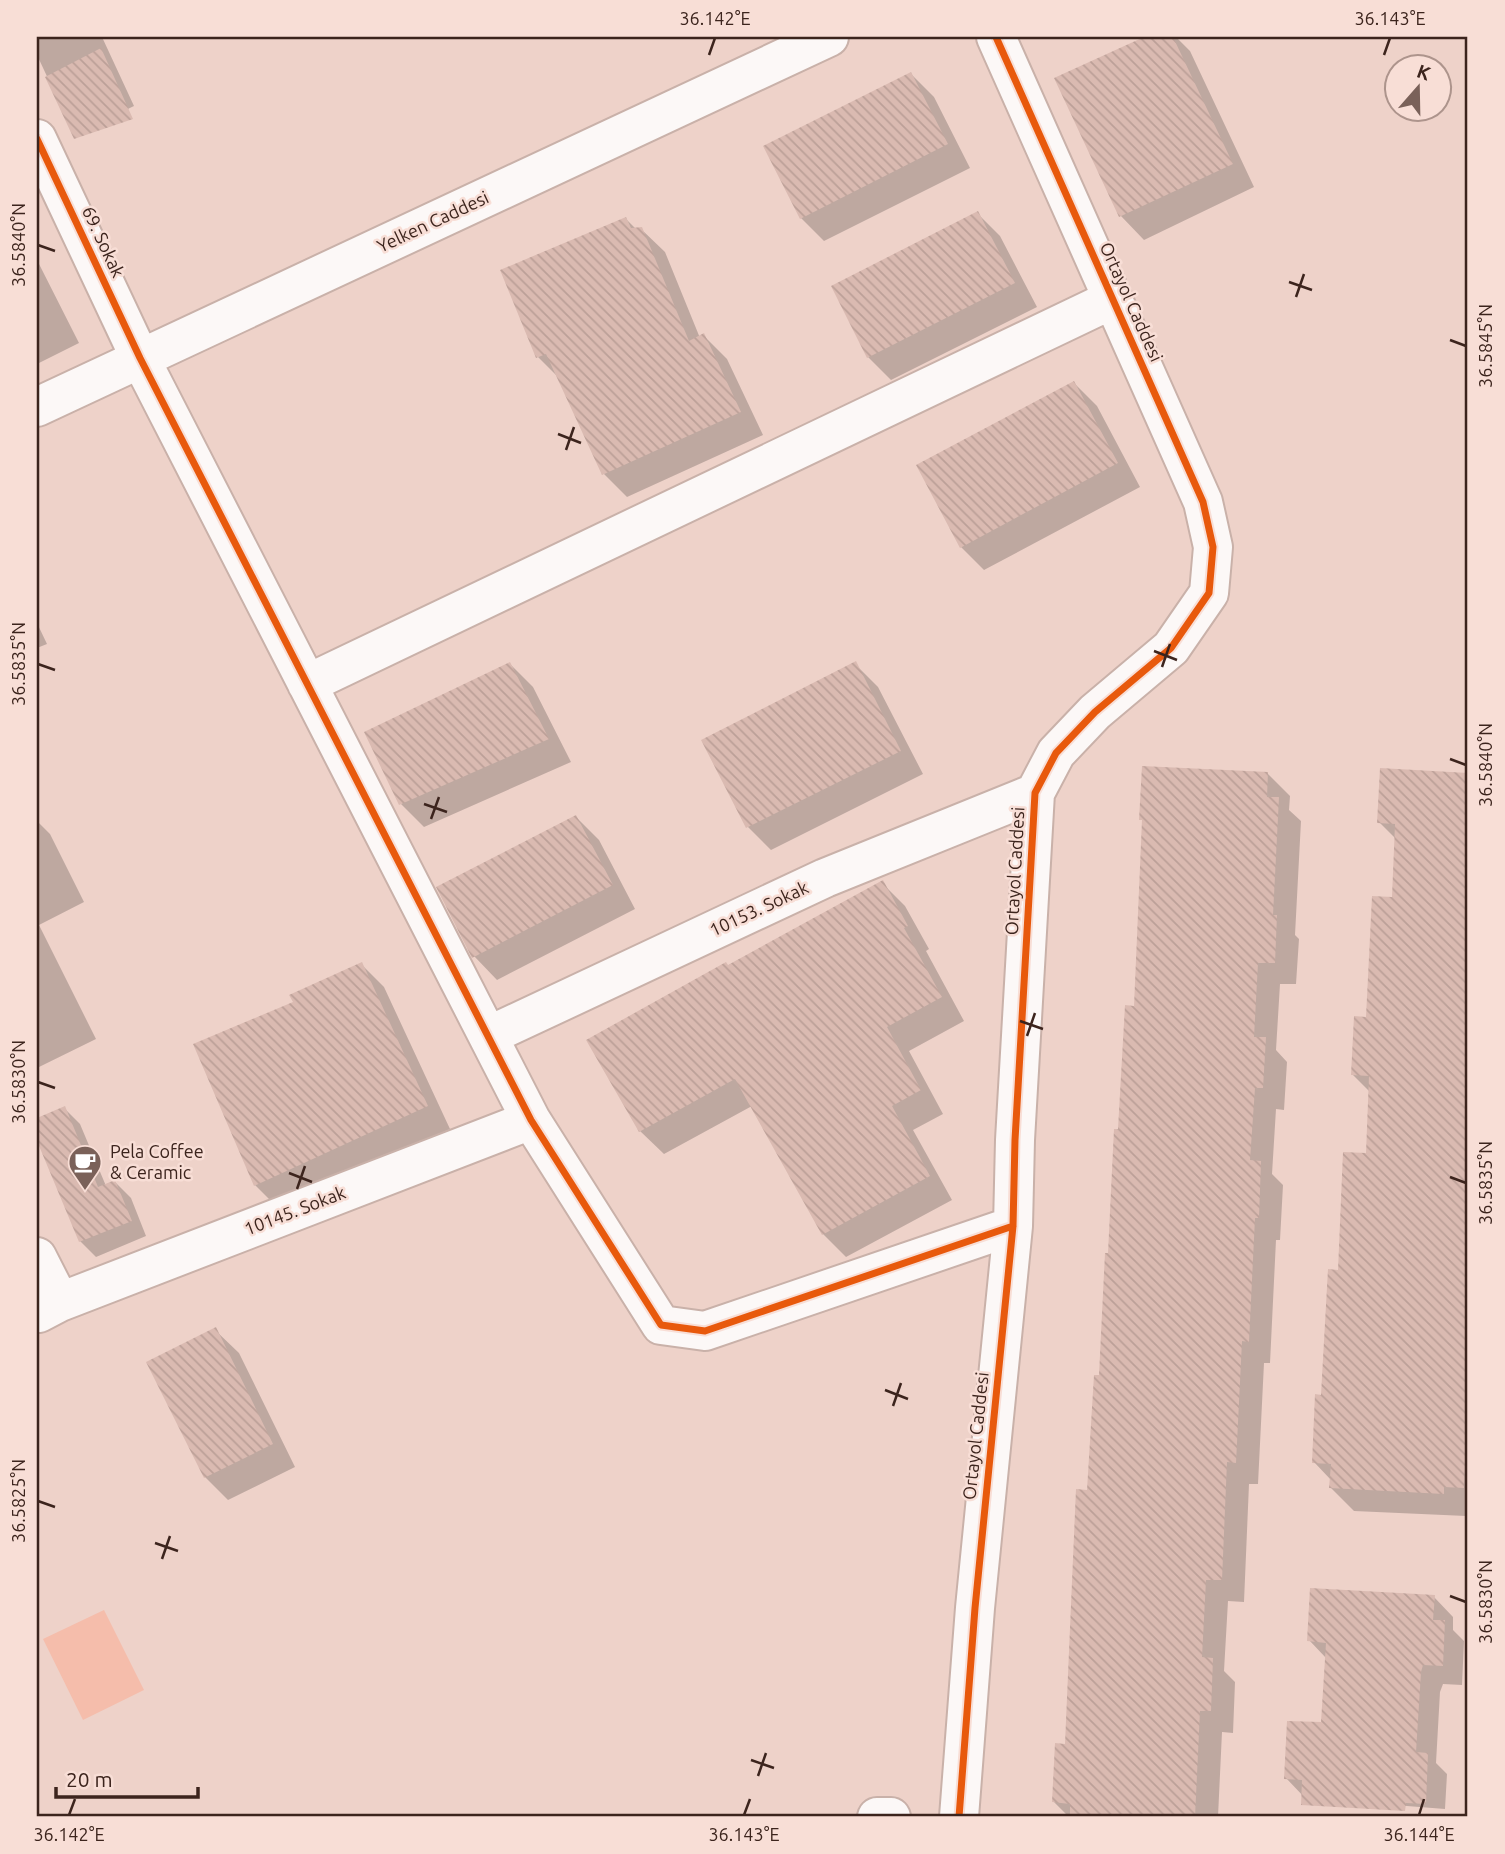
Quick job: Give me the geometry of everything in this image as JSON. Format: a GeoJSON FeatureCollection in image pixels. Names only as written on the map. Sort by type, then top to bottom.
{"type":"FeatureCollection","features":[{"type":"Feature","properties":{"kind":"street","name":"Yelken Caddesi"},"geometry":{"type":"LineString","coordinates":[[37,407],[828,37]]}},
{"type":"Feature","properties":{"kind":"street","name":"Ortayol Caddesi"},"geometry":{"type":"LineString","coordinates":[[959,1817],[975,1608],[1013,1226],[1015,1140],[1035,793],[1056,754],[1095,712],[1171,648],[1209,593],[1213,547],[1203,502],[996,37]]}},
{"type":"Feature","properties":{"kind":"street","name":"69. Sokak"},"geometry":{"type":"LineString","coordinates":[[37,139],[140,358],[531,1120],[661,1325],[705,1331],[1013,1226]]}},
{"type":"Feature","properties":{"kind":"street"},"geometry":{"type":"LineString","coordinates":[[307,684],[1113,299]]}},
{"type":"Feature","properties":{"kind":"street","name":"10153. Sokak"},"geometry":{"type":"LineString","coordinates":[[488,1036],[825,878],[1035,793]]}},
{"type":"Feature","properties":{"kind":"street","name":"10145. Sokak"},"geometry":{"type":"LineString","coordinates":[[48,1308],[531,1120]]}},
{"type":"Feature","properties":{"kind":"street"},"geometry":{"type":"LineString","coordinates":[[37,1257],[48,1308]]}},
{"type":"Feature","properties":{"kind":"street"},"geometry":{"type":"LineString","coordinates":[[877,1817],[891,1817]]}},
{"type":"Feature","properties":{"kind":"shaded area"},"geometry":{"type":"Polygon","coordinates":[[[104,1610],[144,1690],[83,1720],[43,1639],[104,1610]]]}},
{"type":"Feature","properties":{"kind":"building"},"geometry":{"type":"Polygon","coordinates":[[[1144,37],[1173,37],[1233,164],[1119,217],[1054,78],[1144,37]]]}},
{"type":"Feature","properties":{"kind":"building"},"geometry":{"type":"Polygon","coordinates":[[[101,48],[133,119],[74,139],[45,77],[101,48]]]}},
{"type":"Feature","properties":{"kind":"building"},"geometry":{"type":"Polygon","coordinates":[[[911,72],[948,144],[800,219],[763,146],[911,72]]]}},
{"type":"Feature","properties":{"kind":"building"},"geometry":{"type":"Polygon","coordinates":[[[978,211],[1015,283],[867,358],[831,286],[978,211]]]}},
{"type":"Feature","properties":{"kind":"building"},"geometry":{"type":"Polygon","coordinates":[[[626,217],[631,228],[642,227],[689,341],[704,333],[741,412],[602,475],[546,354],[536,358],[500,270],[626,217]]]}},
{"type":"Feature","properties":{"kind":"building"},"geometry":{"type":"Polygon","coordinates":[[[1074,381],[1118,463],[960,548],[916,465],[1074,381]]]}},
{"type":"Feature","properties":{"kind":"building"},"geometry":{"type":"Polygon","coordinates":[[[856,661],[901,751],[746,828],[701,740],[856,661]]]}},
{"type":"Feature","properties":{"kind":"building"},"geometry":{"type":"Polygon","coordinates":[[[510,662],[549,739],[399,805],[364,732],[510,662]]]}},
{"type":"Feature","properties":{"kind":"building"},"geometry":{"type":"Polygon","coordinates":[[[1142,766],[1268,772],[1267,797],[1279,797],[1273,915],[1277,915],[1275,963],[1258,963],[1254,1037],[1266,1037],[1263,1088],[1255,1088],[1250,1160],[1261,1161],[1259,1218],[1255,1218],[1249,1342],[1242,1341],[1236,1463],[1227,1462],[1222,1580],[1206,1580],[1202,1657],[1213,1658],[1211,1711],[1200,1711],[1195,1817],[1070,1817],[1070,1804],[1052,1802],[1055,1743],[1065,1744],[1076,1489],[1087,1490],[1094,1375],[1099,1375],[1105,1253],[1108,1253],[1114,1129],[1118,1129],[1125,1005],[1134,1006],[1142,766]]]}},
{"type":"Feature","properties":{"kind":"building"},"geometry":{"type":"Polygon","coordinates":[[[1380,768],[1468,773],[1468,1399],[1464,1488],[1444,1487],[1444,1494],[1329,1488],[1331,1464],[1312,1463],[1315,1394],[1321,1395],[1328,1269],[1338,1270],[1343,1152],[1366,1153],[1369,1076],[1351,1075],[1354,1016],[1366,1017],[1372,896],[1392,897],[1395,824],[1377,823],[1380,768]]]}},
{"type":"Feature","properties":{"kind":"building"},"geometry":{"type":"Polygon","coordinates":[[[576,815],[613,885],[472,958],[436,887],[576,815]]]}},
{"type":"Feature","properties":{"kind":"building"},"geometry":{"type":"Polygon","coordinates":[[[883,880],[908,926],[904,928],[942,997],[887,1027],[921,1090],[892,1106],[930,1176],[822,1235],[735,1079],[639,1132],[586,1040],[726,962],[728,965],[883,880]]]}},
{"type":"Feature","properties":{"kind":"building"},"geometry":{"type":"Polygon","coordinates":[[[362,962],[428,1106],[254,1186],[193,1044],[293,1002],[289,995],[362,962]]]}},
{"type":"Feature","properties":{"kind":"building"},"geometry":{"type":"Polygon","coordinates":[[[65,1106],[98,1187],[115,1180],[132,1221],[79,1242],[37,1141],[37,1118],[65,1106]]]}},
{"type":"Feature","properties":{"kind":"building"},"geometry":{"type":"Polygon","coordinates":[[[216,1327],[273,1444],[204,1478],[146,1362],[216,1327]]]}},
{"type":"Feature","properties":{"kind":"building"},"geometry":{"type":"Polygon","coordinates":[[[1310,1588],[1435,1595],[1433,1620],[1445,1620],[1443,1666],[1423,1665],[1416,1752],[1428,1753],[1426,1804],[1406,1803],[1405,1811],[1301,1805],[1302,1780],[1284,1779],[1287,1721],[1321,1722],[1326,1643],[1307,1641],[1310,1588]]]}},
{"type":"Feature","properties":{"kind":"cycle path"},"geometry":{"type":"LineString","coordinates":[[959,1817],[975,1608],[1013,1226],[1015,1140],[1035,793],[1056,753],[1095,712],[1171,648],[1209,593],[1213,547],[1203,502],[996,37]]}},
{"type":"Feature","properties":{"kind":"cycle path"},"geometry":{"type":"LineString","coordinates":[[37,139],[140,358],[531,1120],[661,1325],[705,1331],[1013,1226]]}},
{"type":"Feature","properties":{"kind":"place","name":"Pela Coffee & Ceramic"},"geometry":{"type":"Point","coordinates":[85,1192]}}]}
